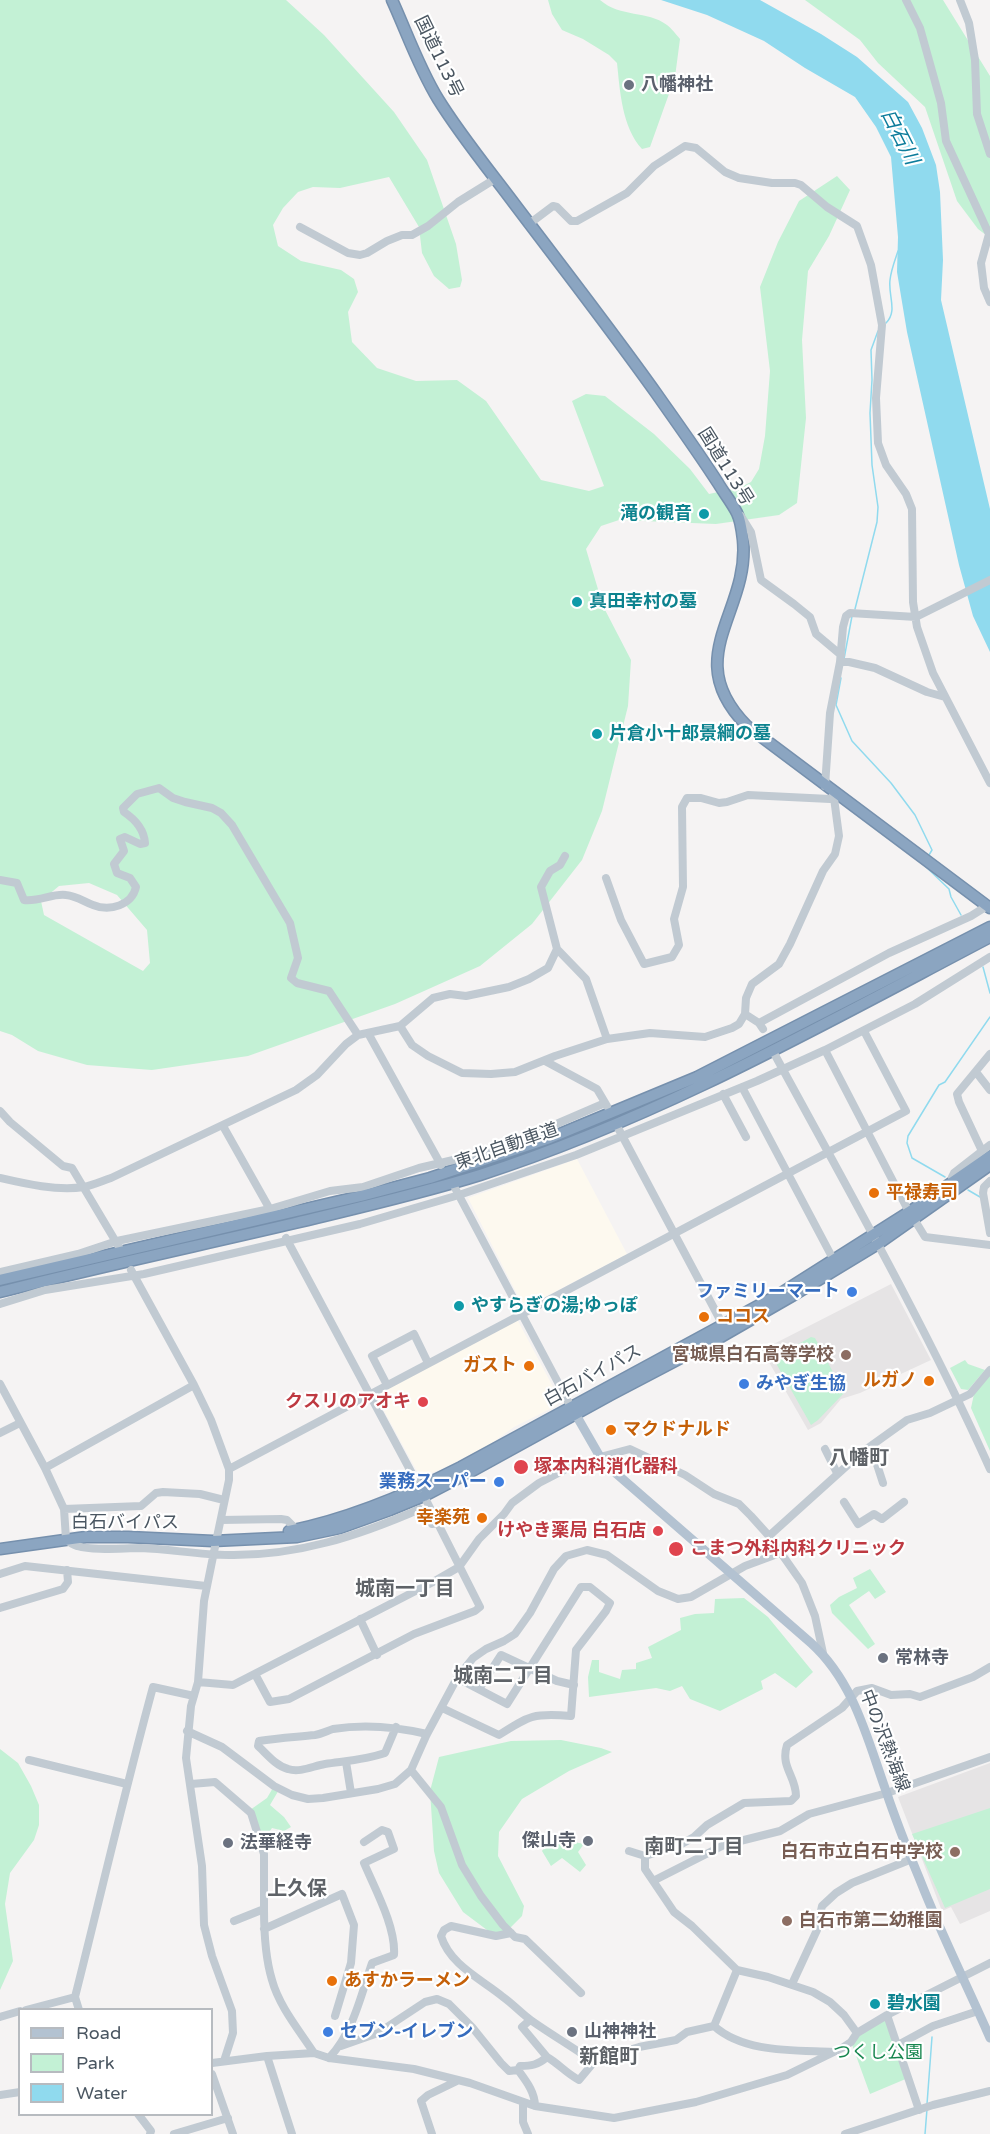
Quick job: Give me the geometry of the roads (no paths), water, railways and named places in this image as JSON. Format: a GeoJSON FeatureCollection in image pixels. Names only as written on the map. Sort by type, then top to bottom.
{"type":"FeatureCollection","features":[{"type":"Feature","properties":{"kind":"highway","name":"国道113号"},"geometry":{"type":"LineString","coordinates":[[392,0],[437,98],[677,422],[738,514],[743,538],[743,562],[733,603],[718,647],[717,667],[727,701],[747,726],[988,907]]}},
{"type":"Feature","properties":{"kind":"highway","name":"東北自動車道"},"geometry":{"type":"LineString","coordinates":[[0,1280],[361,1196],[430,1178],[550,1138],[697,1077],[990,927]]}},
{"type":"Feature","properties":{"kind":"highway","name":"東北自動車道"},"geometry":{"type":"LineString","coordinates":[[0,1292],[382,1202],[480,1175],[556,1148],[655,1108],[706,1084],[990,937]]}},
{"type":"Feature","properties":{"kind":"highway","name":"白石バイパス"},"geometry":{"type":"LineString","coordinates":[[912,1215],[986,1153]]}},
{"type":"Feature","properties":{"kind":"highway","name":"白石バイパス"},"geometry":{"type":"LineString","coordinates":[[0,1549],[66,1539],[128,1537],[213,1541],[297,1537],[340,1528],[373,1517],[725,1329],[778,1295],[876,1239],[990,1165]]}},
{"type":"Feature","properties":{"kind":"highway","name":"白石バイパス"},"geometry":{"type":"LineString","coordinates":[[250,1539],[297,1530],[422,1492]]}},
{"type":"Feature","properties":{"kind":"main road","name":"中の沢熱海線"},"geometry":{"type":"LineString","coordinates":[[573,1411],[602,1460],[823,1653],[842,1679],[852,1697],[912,1859],[990,2038]]}},
{"type":"Feature","properties":{"kind":"street"},"geometry":{"type":"LineString","coordinates":[[906,0],[920,28],[941,103],[946,141],[987,230],[989,239],[981,263],[984,288],[990,302]]}},
{"type":"Feature","properties":{"kind":"street"},"geometry":{"type":"LineString","coordinates":[[960,0],[969,23],[975,60],[977,114],[990,154]]}},
{"type":"Feature","properties":{"kind":"street"},"geometry":{"type":"LineString","coordinates":[[529,224],[553,206],[571,221],[577,221],[627,193],[654,166],[680,147],[692,146],[725,172],[739,178],[801,185],[827,207],[857,226],[871,265],[882,328],[876,398],[878,443],[886,465],[906,495],[912,509],[913,602],[919,635],[933,673],[990,783]]}},
{"type":"Feature","properties":{"kind":"street"},"geometry":{"type":"LineString","coordinates":[[300,227],[348,253],[360,255],[387,241],[402,235],[412,235],[428,226],[458,202],[495,179]]}},
{"type":"Feature","properties":{"kind":"street"},"geometry":{"type":"LineString","coordinates":[[738,514],[751,532],[761,580],[810,617],[816,634],[843,660],[875,668],[927,692],[945,697]]}},
{"type":"Feature","properties":{"kind":"street"},"geometry":{"type":"LineString","coordinates":[[825,786],[830,713],[843,660],[843,627],[846,616],[853,614],[916,617],[990,580]]}},
{"type":"Feature","properties":{"kind":"street"},"geometry":{"type":"LineString","coordinates":[[0,880],[17,883],[24,900],[35,901],[64,894],[104,908],[119,905],[131,899],[136,887],[130,878],[117,873],[114,864],[124,851],[120,839],[125,837],[140,844],[145,843],[144,833],[133,818],[124,812],[123,808],[137,794],[159,788],[173,798],[212,808],[221,813],[232,825],[290,923],[298,958],[291,978],[297,983],[329,991],[358,1035]]}},
{"type":"Feature","properties":{"kind":"street"},"geometry":{"type":"LineString","coordinates":[[606,878],[621,920],[644,964],[672,957],[679,945],[674,919],[683,887],[681,807],[687,798],[701,798],[719,803],[748,795],[831,799],[836,793]]}},
{"type":"Feature","properties":{"kind":"street"},"geometry":{"type":"LineString","coordinates":[[400,1026],[412,1045],[462,1073],[516,1072],[607,1039],[650,1033],[705,1037],[739,1024],[746,1014],[746,998],[753,984],[779,964],[823,871],[835,854],[839,836],[834,798],[836,793]]}},
{"type":"Feature","properties":{"kind":"street"},"geometry":{"type":"LineString","coordinates":[[565,856],[560,865],[550,871],[541,887],[557,949],[586,979],[607,1039]]}},
{"type":"Feature","properties":{"kind":"street"},"geometry":{"type":"LineString","coordinates":[[746,1014],[761,1026],[889,953],[988,907]]}},
{"type":"Feature","properties":{"kind":"street"},"geometry":{"type":"LineString","coordinates":[[0,1178],[64,1188],[84,1187],[111,1178],[296,1090],[317,1075],[346,1044],[358,1035],[400,1026],[433,998],[450,994],[466,996],[509,987],[529,979],[548,968],[557,949]]}},
{"type":"Feature","properties":{"kind":"street"},"geometry":{"type":"LineString","coordinates":[[0,1304],[45,1290],[360,1224],[576,1155],[784,1070],[864,1031],[989,961]]}},
{"type":"Feature","properties":{"kind":"street"},"geometry":{"type":"LineString","coordinates":[[229,1469],[906,1111],[864,1031]]}},
{"type":"Feature","properties":{"kind":"street"},"geometry":{"type":"LineString","coordinates":[[368,1033],[442,1165]]}},
{"type":"Feature","properties":{"kind":"street"},"geometry":{"type":"LineString","coordinates":[[825,1050],[925,1237],[988,1245]]}},
{"type":"Feature","properties":{"kind":"street"},"geometry":{"type":"LineString","coordinates":[[986,1153],[958,1102],[957,1094],[990,1054]]}},
{"type":"Feature","properties":{"kind":"street"},"geometry":{"type":"LineString","coordinates":[[775,1055],[876,1239],[959,1400],[990,1469]]}},
{"type":"Feature","properties":{"kind":"street"},"geometry":{"type":"LineString","coordinates":[[544,1061],[597,1089],[610,1112]]}},
{"type":"Feature","properties":{"kind":"street"},"geometry":{"type":"LineString","coordinates":[[976,1072],[990,1090]]}},
{"type":"Feature","properties":{"kind":"street"},"geometry":{"type":"LineString","coordinates":[[742,1087],[831,1255]]}},
{"type":"Feature","properties":{"kind":"street"},"geometry":{"type":"LineString","coordinates":[[723,1094],[746,1137]]}},
{"type":"Feature","properties":{"kind":"street"},"geometry":{"type":"LineString","coordinates":[[0,1272],[271,1211],[330,1191],[363,1187],[496,1150],[605,1103]]}},
{"type":"Feature","properties":{"kind":"street"},"geometry":{"type":"LineString","coordinates":[[0,1112],[63,1166],[72,1168],[118,1244]]}},
{"type":"Feature","properties":{"kind":"street"},"geometry":{"type":"LineString","coordinates":[[223,1126],[271,1211]]}},
{"type":"Feature","properties":{"kind":"street"},"geometry":{"type":"LineString","coordinates":[[617,1126],[725,1329]]}},
{"type":"Feature","properties":{"kind":"street"},"geometry":{"type":"LineString","coordinates":[[986,1153],[990,1145]]}},
{"type":"Feature","properties":{"kind":"street"},"geometry":{"type":"LineString","coordinates":[[970,1180],[987,1184],[983,1193],[990,1233]]}},
{"type":"Feature","properties":{"kind":"street"},"geometry":{"type":"LineString","coordinates":[[457,1192],[573,1411]]}},
{"type":"Feature","properties":{"kind":"street"},"geometry":{"type":"LineString","coordinates":[[255,1674],[270,1702],[289,1699],[433,1626],[475,1611],[480,1607],[422,1492],[286,1239]]}},
{"type":"Feature","properties":{"kind":"street"},"geometry":{"type":"LineString","coordinates":[[132,1273],[194,1384],[211,1420],[229,1469],[217,1537]]}},
{"type":"Feature","properties":{"kind":"street"},"geometry":{"type":"LineString","coordinates":[[387,1385],[369,1357],[417,1332],[428,1363]]}},
{"type":"Feature","properties":{"kind":"street"},"geometry":{"type":"LineString","coordinates":[[769,1536],[837,1473],[871,1446],[907,1420],[970,1394],[990,1370]]}},
{"type":"Feature","properties":{"kind":"street"},"geometry":{"type":"LineString","coordinates":[[0,1384],[64,1509],[66,1539],[72,1545],[272,1553],[302,1550],[372,1530],[420,1509],[427,1513],[432,1524],[438,1523]]}},
{"type":"Feature","properties":{"kind":"street"},"geometry":{"type":"LineString","coordinates":[[45,1468],[194,1384]]}},
{"type":"Feature","properties":{"kind":"street"},"geometry":{"type":"LineString","coordinates":[[0,1433],[20,1423]]}},
{"type":"Feature","properties":{"kind":"street"},"geometry":{"type":"LineString","coordinates":[[871,1446],[884,1483]]}},
{"type":"Feature","properties":{"kind":"street"},"geometry":{"type":"LineString","coordinates":[[198,1683],[233,1686],[459,1567],[479,1539],[504,1515],[512,1503],[539,1484],[570,1467],[593,1466],[630,1449],[685,1475],[714,1494],[739,1504],[769,1536],[802,1583],[815,1616],[823,1653]]}},
{"type":"Feature","properties":{"kind":"street"},"geometry":{"type":"LineString","coordinates":[[825,1449],[837,1473]]}},
{"type":"Feature","properties":{"kind":"street"},"geometry":{"type":"LineString","coordinates":[[64,1509],[141,1506],[156,1493],[163,1492],[200,1494],[224,1500]]}},
{"type":"Feature","properties":{"kind":"street"},"geometry":{"type":"LineString","coordinates":[[844,1502],[858,1524],[874,1514],[882,1519],[904,1502]]}},
{"type":"Feature","properties":{"kind":"street"},"geometry":{"type":"LineString","coordinates":[[221,1520],[281,1519],[287,1520],[297,1530]]}},
{"type":"Feature","properties":{"kind":"street"},"geometry":{"type":"LineString","coordinates":[[187,1731],[222,1747],[274,1786],[292,1795],[308,1799],[378,1790],[395,1784],[411,1770],[457,1678],[473,1658],[515,1634],[530,1613],[554,1569],[566,1556],[586,1550],[607,1555],[658,1592],[678,1599],[691,1597],[759,1560],[780,1553]]}},
{"type":"Feature","properties":{"kind":"street"},"geometry":{"type":"LineString","coordinates":[[214,1551],[206,1586],[198,1683],[187,1731],[186,1758],[202,1866],[204,1925],[212,1956],[232,2011],[233,2033],[224,2061]]}},
{"type":"Feature","properties":{"kind":"street"},"geometry":{"type":"LineString","coordinates":[[0,1574],[25,1566],[206,1586]]}},
{"type":"Feature","properties":{"kind":"street"},"geometry":{"type":"LineString","coordinates":[[0,1608],[63,1588],[68,1582],[67,1570]]}},
{"type":"Feature","properties":{"kind":"street"},"geometry":{"type":"LineString","coordinates":[[442,1708],[499,1736],[524,1719],[542,1714],[571,1716],[576,1650],[610,1603],[590,1587],[581,1587],[507,1704],[457,1678]]}},
{"type":"Feature","properties":{"kind":"street"},"geometry":{"type":"LineString","coordinates":[[360,1619],[377,1655]]}},
{"type":"Feature","properties":{"kind":"street"},"geometry":{"type":"LineString","coordinates":[[479,1689],[501,1655],[557,1681],[574,1685]]}},
{"type":"Feature","properties":{"kind":"street"},"geometry":{"type":"LineString","coordinates":[[629,1851],[645,1856],[678,1846],[744,1803],[791,1801],[796,1796],[796,1789],[786,1766],[787,1745],[835,1713],[857,1691],[872,1688],[891,1695],[920,1697],[973,1677],[990,1667]]}},
{"type":"Feature","properties":{"kind":"street"},"geometry":{"type":"LineString","coordinates":[[78,2008],[75,1997],[153,1687],[194,1696]]}},
{"type":"Feature","properties":{"kind":"street"},"geometry":{"type":"LineString","coordinates":[[396,1727],[385,1753],[346,1762],[290,1770],[280,1766],[258,1746],[259,1741],[289,1736],[318,1735],[331,1730],[351,1728],[396,1727],[427,1734]]}},
{"type":"Feature","properties":{"kind":"street"},"geometry":{"type":"LineString","coordinates":[[653,1881],[724,1845],[780,1831],[809,1814],[886,1793],[990,1757]]}},
{"type":"Feature","properties":{"kind":"street"},"geometry":{"type":"LineString","coordinates":[[29,1760],[127,1784]]}},
{"type":"Feature","properties":{"kind":"street"},"geometry":{"type":"LineString","coordinates":[[346,1762],[351,1793]]}},
{"type":"Feature","properties":{"kind":"street"},"geometry":{"type":"LineString","coordinates":[[411,1770],[441,1807],[462,1865],[492,1912],[510,1933],[525,1939],[581,1993]]}},
{"type":"Feature","properties":{"kind":"street"},"geometry":{"type":"LineString","coordinates":[[191,1784],[215,1782],[251,1813],[264,1854],[264,1929],[272,1979],[286,2011],[314,2053]]}},
{"type":"Feature","properties":{"kind":"street"},"geometry":{"type":"LineString","coordinates":[[329,2058],[341,2046],[372,1963],[394,1955],[387,1920],[364,1863],[394,1849],[388,1832],[382,1830],[364,1842]]}},
{"type":"Feature","properties":{"kind":"street"},"geometry":{"type":"LineString","coordinates":[[645,1856],[645,1869],[674,1912],[692,1926],[737,1970],[792,1984],[830,2002],[856,2033]]}},
{"type":"Feature","properties":{"kind":"street"},"geometry":{"type":"LineString","coordinates":[[792,1984],[817,1930],[822,1906],[836,1893],[852,1884],[912,1859]]}},
{"type":"Feature","properties":{"kind":"street"},"geometry":{"type":"LineString","coordinates":[[264,1929],[342,1894],[354,1925],[351,1963],[335,2016]]}},
{"type":"Feature","properties":{"kind":"street"},"geometry":{"type":"LineString","coordinates":[[234,1921],[264,1909]]}},
{"type":"Feature","properties":{"kind":"street"},"geometry":{"type":"LineString","coordinates":[[510,1933],[496,1936],[451,1926],[444,1930],[441,1936],[443,1944],[465,1969],[502,1995],[530,2020],[594,2062],[579,2080],[546,2057],[522,2027],[530,2020]]}},
{"type":"Feature","properties":{"kind":"street"},"geometry":{"type":"LineString","coordinates":[[213,2063],[314,2053],[329,2058],[414,2069],[470,2083],[535,2106],[614,2118],[696,2102],[787,2075],[851,2042],[856,2033],[887,2015],[990,1963]]}},
{"type":"Feature","properties":{"kind":"street"},"geometry":{"type":"LineString","coordinates":[[714,2026],[737,1970]]}},
{"type":"Feature","properties":{"kind":"street"},"geometry":{"type":"LineString","coordinates":[[34,2008],[75,1997]]}},
{"type":"Feature","properties":{"kind":"street"},"geometry":{"type":"LineString","coordinates":[[341,2046],[378,2032],[425,2002],[436,1999],[449,2004],[509,2071],[518,2070],[520,2066],[541,2063],[546,2057]]}},
{"type":"Feature","properties":{"kind":"street"},"geometry":{"type":"LineString","coordinates":[[898,2045],[933,2026],[978,2011]]}},
{"type":"Feature","properties":{"kind":"street"},"geometry":{"type":"LineString","coordinates":[[0,2017],[18,2012]]}},
{"type":"Feature","properties":{"kind":"street"},"geometry":{"type":"LineString","coordinates":[[887,2015],[924,2108]]}},
{"type":"Feature","properties":{"kind":"street"},"geometry":{"type":"LineString","coordinates":[[714,2026],[723,2034],[763,2047],[833,2052]]}},
{"type":"Feature","properties":{"kind":"street"},"geometry":{"type":"LineString","coordinates":[[621,2056],[619,2053],[676,2040],[687,2032],[714,2026]]}},
{"type":"Feature","properties":{"kind":"street"},"geometry":{"type":"LineString","coordinates":[[267,2056],[292,2134]]}},
{"type":"Feature","properties":{"kind":"street"},"geometry":{"type":"LineString","coordinates":[[518,2070],[530,2087],[535,2098],[535,2106]]}},
{"type":"Feature","properties":{"kind":"street"},"geometry":{"type":"LineString","coordinates":[[213,2077],[233,2134]]}},
{"type":"Feature","properties":{"kind":"street"},"geometry":{"type":"LineString","coordinates":[[432,2134],[421,2101],[428,2095],[457,2081]]}},
{"type":"Feature","properties":{"kind":"street"},"geometry":{"type":"LineString","coordinates":[[845,2134],[924,2108],[990,2091]]}},
{"type":"Feature","properties":{"kind":"street"},"geometry":{"type":"LineString","coordinates":[[0,2095],[18,2092]]}},
{"type":"Feature","properties":{"kind":"street"},"geometry":{"type":"LineString","coordinates":[[523,2102],[523,2122],[528,2134]]}},
{"type":"Feature","properties":{"kind":"street"},"geometry":{"type":"LineString","coordinates":[[139,2116],[151,2131],[150,2134]]}},
{"type":"Feature","properties":{"kind":"street"},"geometry":{"type":"LineString","coordinates":[[174,2134],[228,2118]]}},
{"type":"Feature","properties":{"kind":"water","name":"白石川"},"geometry":{"type":"Polygon","coordinates":[[[661,0],[760,0],[857,57],[908,102],[922,128],[936,165],[940,192],[943,260],[941,300],[990,509],[990,652],[973,616],[959,565],[907,332],[897,272],[898,237],[891,157],[876,127],[855,97],[764,41],[707,15],[661,0]]]}},
{"type":"Feature","properties":{"kind":"waterway"},"geometry":{"type":"LineString","coordinates":[[886,323],[890,318],[892,308],[890,280],[898,251]]}},
{"type":"Feature","properties":{"kind":"waterway"},"geometry":{"type":"LineString","coordinates":[[855,609],[877,522],[878,507],[872,465],[870,413],[871,350],[878,331]]}},
{"type":"Feature","properties":{"kind":"waterway"},"geometry":{"type":"LineString","coordinates":[[844,659],[852,616]]}},
{"type":"Feature","properties":{"kind":"waterway"},"geometry":{"type":"LineString","coordinates":[[841,678],[836,705],[852,741],[891,783],[915,815],[932,850],[929,855]]}},
{"type":"Feature","properties":{"kind":"waterway"},"geometry":{"type":"LineString","coordinates":[[923,864],[949,889],[961,915]]}},
{"type":"Feature","properties":{"kind":"waterway"},"geometry":{"type":"LineString","coordinates":[[983,967],[990,993]]}},
{"type":"Feature","properties":{"kind":"waterway"},"geometry":{"type":"LineString","coordinates":[[945,1177],[912,1158],[907,1143],[908,1136],[939,1085],[945,1082],[990,1017]]}},
{"type":"Feature","properties":{"kind":"waterway"},"geometry":{"type":"LineString","coordinates":[[968,1190],[980,1197]]}},
{"type":"Feature","properties":{"kind":"waterway"},"geometry":{"type":"LineString","coordinates":[[927,2104],[932,2037]]}},
{"type":"Feature","properties":{"kind":"waterway"},"geometry":{"type":"LineString","coordinates":[[925,2134],[927,2109]]}},
{"type":"Feature","properties":{"kind":"place","name":"八幡神社"},"geometry":{"type":"Point","coordinates":[629,85]}},
{"type":"Feature","properties":{"kind":"place","name":"滝の観音"},"geometry":{"type":"Point","coordinates":[704,514]}},
{"type":"Feature","properties":{"kind":"place","name":"真田幸村の墓"},"geometry":{"type":"Point","coordinates":[577,602]}},
{"type":"Feature","properties":{"kind":"place","name":"片倉小十郎景綱の墓"},"geometry":{"type":"Point","coordinates":[597,734]}},
{"type":"Feature","properties":{"kind":"place","name":"平禄寿司"},"geometry":{"type":"Point","coordinates":[874,1193]}},
{"type":"Feature","properties":{"kind":"place","name":"ファミリーマート"},"geometry":{"type":"Point","coordinates":[852,1292]}},
{"type":"Feature","properties":{"kind":"place","name":"やすらぎの湯;ゆっぽ"},"geometry":{"type":"Point","coordinates":[459,1306]}},
{"type":"Feature","properties":{"kind":"place","name":"ココス"},"geometry":{"type":"Point","coordinates":[704,1317]}},
{"type":"Feature","properties":{"kind":"place","name":"宮城県白石高等学校"},"geometry":{"type":"Point","coordinates":[846,1355]}},
{"type":"Feature","properties":{"kind":"place","name":"ガスト"},"geometry":{"type":"Point","coordinates":[529,1366]}},
{"type":"Feature","properties":{"kind":"place","name":"ルガノ"},"geometry":{"type":"Point","coordinates":[929,1381]}},
{"type":"Feature","properties":{"kind":"place","name":"みやぎ生協"},"geometry":{"type":"Point","coordinates":[744,1384]}},
{"type":"Feature","properties":{"kind":"place","name":"クスリのアオキ"},"geometry":{"type":"Point","coordinates":[423,1402]}},
{"type":"Feature","properties":{"kind":"place","name":"マクドナルド"},"geometry":{"type":"Point","coordinates":[611,1430]}},
{"type":"Feature","properties":{"kind":"place","name":"塚本内科消化器科"},"geometry":{"type":"Point","coordinates":[521,1467]}},
{"type":"Feature","properties":{"kind":"place","name":"業務スーパー"},"geometry":{"type":"Point","coordinates":[499,1482]}},
{"type":"Feature","properties":{"kind":"place","name":"幸楽苑"},"geometry":{"type":"Point","coordinates":[482,1518]}},
{"type":"Feature","properties":{"kind":"place","name":"けやき薬局 白石店"},"geometry":{"type":"Point","coordinates":[658,1531]}},
{"type":"Feature","properties":{"kind":"place","name":"こまつ外科内科クリニック"},"geometry":{"type":"Point","coordinates":[676,1549]}},
{"type":"Feature","properties":{"kind":"place","name":"常林寺"},"geometry":{"type":"Point","coordinates":[883,1658]}},
{"type":"Feature","properties":{"kind":"place","name":"傑山寺"},"geometry":{"type":"Point","coordinates":[588,1841]}},
{"type":"Feature","properties":{"kind":"place","name":"法華経寺"},"geometry":{"type":"Point","coordinates":[228,1843]}},
{"type":"Feature","properties":{"kind":"place","name":"白石市立白石中学校"},"geometry":{"type":"Point","coordinates":[955,1852]}},
{"type":"Feature","properties":{"kind":"place","name":"白石市第二幼稚園"},"geometry":{"type":"Point","coordinates":[787,1921]}},
{"type":"Feature","properties":{"kind":"place","name":"あすかラーメン"},"geometry":{"type":"Point","coordinates":[332,1981]}},
{"type":"Feature","properties":{"kind":"place","name":"碧水園"},"geometry":{"type":"Point","coordinates":[875,2004]}},
{"type":"Feature","properties":{"kind":"place","name":"セブン-イレブン"},"geometry":{"type":"Point","coordinates":[328,2032]}},
{"type":"Feature","properties":{"kind":"place","name":"山神神社"},"geometry":{"type":"Point","coordinates":[572,2032]}},
{"type":"Feature","properties":{"kind":"district","name":"八幡町"},"geometry":{"type":"Point","coordinates":[859,1459]}},
{"type":"Feature","properties":{"kind":"district","name":"城南一丁目"},"geometry":{"type":"Point","coordinates":[405,1590]}},
{"type":"Feature","properties":{"kind":"district","name":"城南二丁目"},"geometry":{"type":"Point","coordinates":[503,1677]}},
{"type":"Feature","properties":{"kind":"district","name":"南町二丁目"},"geometry":{"type":"Point","coordinates":[694,1848]}},
{"type":"Feature","properties":{"kind":"district","name":"上久保"},"geometry":{"type":"Point","coordinates":[297,1890]}},
{"type":"Feature","properties":{"kind":"district","name":"新館町"},"geometry":{"type":"Point","coordinates":[609,2058]}},
{"type":"Feature","properties":{"kind":"park label","name":"つくし公園"},"geometry":{"type":"Point","coordinates":[878,2053]}}]}
